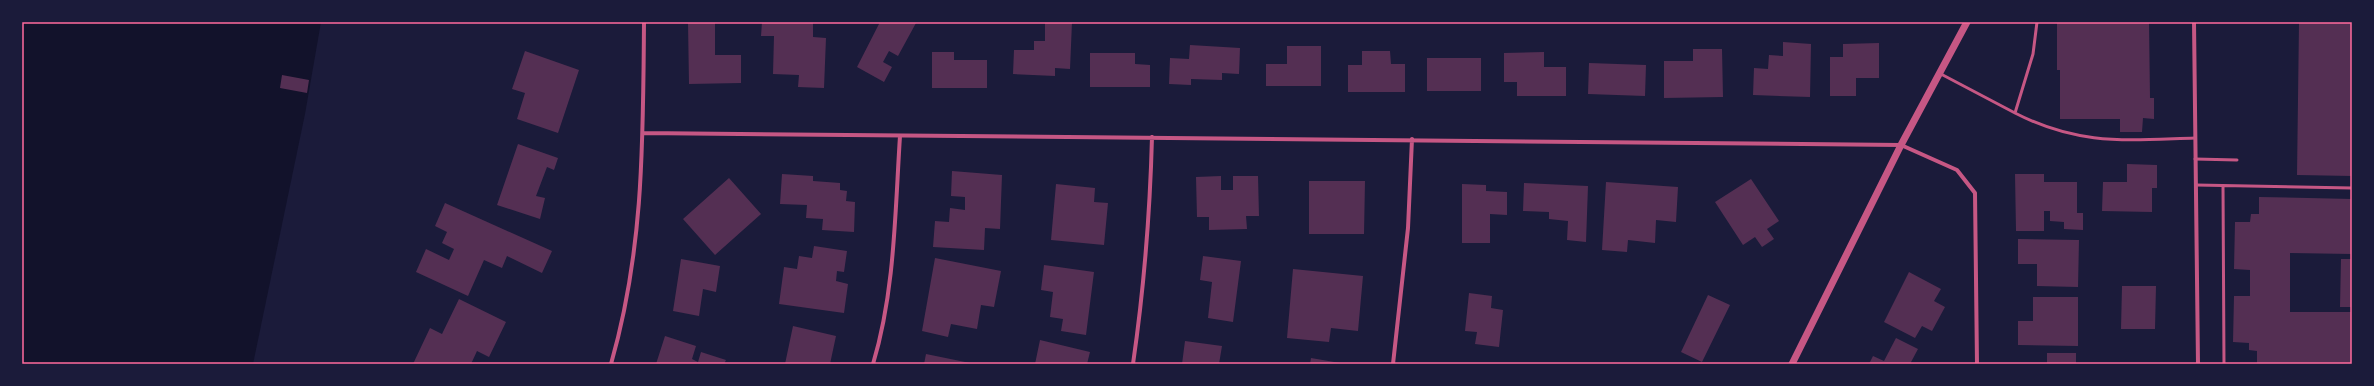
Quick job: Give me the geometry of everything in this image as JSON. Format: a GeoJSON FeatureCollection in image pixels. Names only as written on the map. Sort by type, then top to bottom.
{"type":"FeatureCollection","features":[{"type":"Feature","properties":{"kind":"street"},"geometry":{"type":"LineString","coordinates":[[611,364],[621,329],[633,268],[640,207],[643,133],[644,22]]}},
{"type":"Feature","properties":{"kind":"street"},"geometry":{"type":"LineString","coordinates":[[1792,364],[1901,145],[1967,22]]}},
{"type":"Feature","properties":{"kind":"street"},"geometry":{"type":"LineString","coordinates":[[2194,22],[2198,364]]}},
{"type":"Feature","properties":{"kind":"street"},"geometry":{"type":"LineString","coordinates":[[643,133],[1412,139],[1901,145],[1957,170],[1975,193],[1977,364]]}},
{"type":"Feature","properties":{"kind":"street"},"geometry":{"type":"LineString","coordinates":[[873,364],[878,348],[893,254],[900,136]]}},
{"type":"Feature","properties":{"kind":"street"},"geometry":{"type":"LineString","coordinates":[[1133,364],[1144,290],[1149,231],[1152,137]]}},
{"type":"Feature","properties":{"kind":"street"},"geometry":{"type":"LineString","coordinates":[[1393,364],[1408,228],[1412,139]]}},
{"type":"Feature","properties":{"kind":"lane"},"geometry":{"type":"LineString","coordinates":[[2015,113],[2033,54],[2037,22]]}},
{"type":"Feature","properties":{"kind":"lane"},"geometry":{"type":"LineString","coordinates":[[1939,73],[2036,124],[2069,134],[2104,140],[2195,138]]}},
{"type":"Feature","properties":{"kind":"lane"},"geometry":{"type":"LineString","coordinates":[[2195,159],[2237,160]]}},
{"type":"Feature","properties":{"kind":"lane"},"geometry":{"type":"LineString","coordinates":[[2196,185],[2352,188]]}},
{"type":"Feature","properties":{"kind":"lane"},"geometry":{"type":"LineString","coordinates":[[2223,186],[2224,364]]}},
{"type":"Feature","properties":{"kind":"shaded area"},"geometry":{"type":"Polygon","coordinates":[[[22,22],[321,22],[305,114],[253,364],[22,364],[22,22]]]}},
{"type":"Feature","properties":{"kind":"building"},"geometry":{"type":"Polygon","coordinates":[[[688,22],[715,22],[715,55],[741,55],[741,83],[689,84],[688,22]]]}},
{"type":"Feature","properties":{"kind":"building"},"geometry":{"type":"Polygon","coordinates":[[[762,22],[813,22],[813,37],[826,38],[824,88],[798,87],[799,75],[773,74],[774,36],[761,36],[762,22]]]}},
{"type":"Feature","properties":{"kind":"building"},"geometry":{"type":"Polygon","coordinates":[[[880,22],[916,23],[898,56],[889,51],[883,62],[892,67],[884,82],[857,67],[880,22]]]}},
{"type":"Feature","properties":{"kind":"building"},"geometry":{"type":"Polygon","coordinates":[[[1045,22],[1072,22],[1070,69],[1055,68],[1055,76],[1013,74],[1014,50],[1034,50],[1034,41],[1045,41],[1045,22]]]}},
{"type":"Feature","properties":{"kind":"building"},"geometry":{"type":"Polygon","coordinates":[[[2057,22],[2149,22],[2150,98],[2154,98],[2154,119],[2143,118],[2142,132],[2120,132],[2120,119],[2060,119],[2060,70],[2057,70],[2057,22]]]}},
{"type":"Feature","properties":{"kind":"building"},"geometry":{"type":"Polygon","coordinates":[[[2299,22],[2352,22],[2352,176],[2297,175],[2299,22]]]}},
{"type":"Feature","properties":{"kind":"building"},"geometry":{"type":"Polygon","coordinates":[[[1783,42],[1811,44],[1810,97],[1753,95],[1754,68],[1768,69],[1769,55],[1783,56],[1783,42]]]}},
{"type":"Feature","properties":{"kind":"building"},"geometry":{"type":"Polygon","coordinates":[[[1879,43],[1879,78],[1856,78],[1856,96],[1830,96],[1830,57],[1843,57],[1843,44],[1879,43]]]}},
{"type":"Feature","properties":{"kind":"building"},"geometry":{"type":"Polygon","coordinates":[[[1190,45],[1240,48],[1239,74],[1222,73],[1222,80],[1191,79],[1191,85],[1169,84],[1170,58],[1189,59],[1190,45]]]}},
{"type":"Feature","properties":{"kind":"building"},"geometry":{"type":"Polygon","coordinates":[[[1287,46],[1321,46],[1321,86],[1266,86],[1266,64],[1287,64],[1287,46]]]}},
{"type":"Feature","properties":{"kind":"building"},"geometry":{"type":"Polygon","coordinates":[[[1693,49],[1722,49],[1723,97],[1664,98],[1664,61],[1693,61],[1693,49]]]}},
{"type":"Feature","properties":{"kind":"building"},"geometry":{"type":"Polygon","coordinates":[[[525,51],[579,70],[558,133],[517,119],[525,93],[512,89],[525,51]]]}},
{"type":"Feature","properties":{"kind":"building"},"geometry":{"type":"Polygon","coordinates":[[[1362,51],[1390,51],[1391,64],[1405,64],[1405,92],[1348,92],[1348,65],[1362,65],[1362,51]]]}},
{"type":"Feature","properties":{"kind":"building"},"geometry":{"type":"Polygon","coordinates":[[[932,52],[954,52],[954,60],[987,60],[987,88],[932,88],[932,52]]]}},
{"type":"Feature","properties":{"kind":"building"},"geometry":{"type":"Polygon","coordinates":[[[1544,52],[1544,67],[1566,67],[1566,96],[1517,96],[1517,82],[1504,82],[1504,53],[1544,52]]]}},
{"type":"Feature","properties":{"kind":"building"},"geometry":{"type":"Polygon","coordinates":[[[1090,53],[1135,53],[1135,64],[1150,65],[1150,87],[1090,87],[1090,53]]]}},
{"type":"Feature","properties":{"kind":"building"},"geometry":{"type":"Polygon","coordinates":[[[1427,58],[1481,58],[1481,91],[1427,91],[1427,58]]]}},
{"type":"Feature","properties":{"kind":"building"},"geometry":{"type":"Polygon","coordinates":[[[1589,63],[1646,65],[1645,96],[1588,94],[1589,63]]]}},
{"type":"Feature","properties":{"kind":"building"},"geometry":{"type":"Polygon","coordinates":[[[282,75],[309,80],[307,93],[280,88],[282,75]]]}},
{"type":"Feature","properties":{"kind":"building"},"geometry":{"type":"Polygon","coordinates":[[[518,144],[558,158],[554,170],[547,167],[536,196],[545,198],[540,219],[497,205],[518,144]]]}},
{"type":"Feature","properties":{"kind":"building"},"geometry":{"type":"Polygon","coordinates":[[[2127,164],[2157,165],[2157,188],[2152,188],[2152,212],[2102,211],[2103,182],[2127,182],[2127,164]]]}},
{"type":"Feature","properties":{"kind":"building"},"geometry":{"type":"Polygon","coordinates":[[[952,171],[1002,175],[1000,229],[985,228],[984,250],[933,247],[935,221],[949,222],[950,208],[965,210],[965,197],[951,196],[952,171]]]}},
{"type":"Feature","properties":{"kind":"building"},"geometry":{"type":"Polygon","coordinates":[[[782,174],[813,176],[813,181],[840,183],[840,190],[847,191],[846,201],[855,202],[854,232],[822,230],[823,219],[806,218],[807,205],[780,204],[782,174]]]}},
{"type":"Feature","properties":{"kind":"building"},"geometry":{"type":"Polygon","coordinates":[[[2015,174],[2044,174],[2044,182],[2077,182],[2077,213],[2083,213],[2083,230],[2064,229],[2064,222],[2050,221],[2050,211],[2044,211],[2044,231],[2016,231],[2015,174]]]}},
{"type":"Feature","properties":{"kind":"building"},"geometry":{"type":"Polygon","coordinates":[[[1221,176],[1221,190],[1233,190],[1233,176],[1258,176],[1259,216],[1246,216],[1247,229],[1209,230],[1209,217],[1197,217],[1196,177],[1221,176]]]}},
{"type":"Feature","properties":{"kind":"building"},"geometry":{"type":"Polygon","coordinates":[[[729,178],[761,214],[715,255],[683,219],[729,178]]]}},
{"type":"Feature","properties":{"kind":"building"},"geometry":{"type":"Polygon","coordinates":[[[1751,179],[1779,221],[1767,229],[1774,239],[1762,247],[1755,237],[1743,245],[1715,202],[1751,179]]]}},
{"type":"Feature","properties":{"kind":"building"},"geometry":{"type":"Polygon","coordinates":[[[1309,181],[1365,181],[1364,234],[1309,234],[1309,181]]]}},
{"type":"Feature","properties":{"kind":"building"},"geometry":{"type":"Polygon","coordinates":[[[1606,182],[1678,187],[1676,222],[1656,220],[1655,243],[1628,240],[1627,252],[1602,250],[1606,182]]]}},
{"type":"Feature","properties":{"kind":"building"},"geometry":{"type":"Polygon","coordinates":[[[1524,183],[1588,186],[1586,242],[1567,240],[1568,221],[1549,219],[1549,212],[1523,211],[1524,183]]]}},
{"type":"Feature","properties":{"kind":"building"},"geometry":{"type":"Polygon","coordinates":[[[1056,184],[1095,188],[1094,202],[1108,203],[1104,245],[1051,240],[1056,184]]]}},
{"type":"Feature","properties":{"kind":"building"},"geometry":{"type":"Polygon","coordinates":[[[1462,184],[1486,185],[1486,191],[1507,192],[1507,215],[1490,214],[1490,243],[1462,243],[1462,184]]]}},
{"type":"Feature","properties":{"kind":"building"},"geometry":{"type":"Polygon","coordinates":[[[2259,197],[2352,199],[2352,254],[2290,253],[2290,312],[2352,312],[2352,364],[2257,364],[2257,351],[2249,350],[2249,343],[2233,342],[2234,296],[2250,296],[2250,270],[2234,269],[2235,222],[2250,222],[2251,214],[2259,214],[2259,197]]]}},
{"type":"Feature","properties":{"kind":"building"},"geometry":{"type":"Polygon","coordinates":[[[445,203],[552,251],[542,273],[507,256],[502,268],[484,260],[468,296],[416,272],[426,249],[449,260],[454,249],[442,243],[447,232],[435,226],[445,203]]]}},
{"type":"Feature","properties":{"kind":"building"},"geometry":{"type":"Polygon","coordinates":[[[2018,239],[2079,240],[2078,287],[2037,286],[2037,264],[2018,264],[2018,239]]]}},
{"type":"Feature","properties":{"kind":"building"},"geometry":{"type":"Polygon","coordinates":[[[814,246],[847,251],[844,272],[837,271],[836,281],[848,284],[844,313],[779,304],[784,267],[797,269],[799,256],[812,258],[814,246]]]}},
{"type":"Feature","properties":{"kind":"building"},"geometry":{"type":"Polygon","coordinates":[[[1203,256],[1241,261],[1233,322],[1208,318],[1212,282],[1200,280],[1203,256]]]}},
{"type":"Feature","properties":{"kind":"building"},"geometry":{"type":"Polygon","coordinates":[[[935,258],[1001,271],[994,307],[981,305],[977,329],[951,324],[948,337],[922,331],[935,258]]]}},
{"type":"Feature","properties":{"kind":"building"},"geometry":{"type":"Polygon","coordinates":[[[681,259],[720,266],[716,292],[703,289],[699,316],[673,311],[681,259]]]}},
{"type":"Feature","properties":{"kind":"building"},"geometry":{"type":"Polygon","coordinates":[[[2341,259],[2352,259],[2352,307],[2340,307],[2341,259]]]}},
{"type":"Feature","properties":{"kind":"building"},"geometry":{"type":"Polygon","coordinates":[[[1044,265],[1094,272],[1086,335],[1061,331],[1063,319],[1050,317],[1053,292],[1041,290],[1044,265]]]}},
{"type":"Feature","properties":{"kind":"building"},"geometry":{"type":"Polygon","coordinates":[[[1293,269],[1363,276],[1358,331],[1331,328],[1329,342],[1287,338],[1293,269]]]}},
{"type":"Feature","properties":{"kind":"building"},"geometry":{"type":"Polygon","coordinates":[[[1909,272],[1941,289],[1934,301],[1945,307],[1932,331],[1922,326],[1915,338],[1884,322],[1909,272]]]}},
{"type":"Feature","properties":{"kind":"building"},"geometry":{"type":"Polygon","coordinates":[[[2122,286],[2156,286],[2155,329],[2121,329],[2122,286]]]}},
{"type":"Feature","properties":{"kind":"building"},"geometry":{"type":"Polygon","coordinates":[[[1469,293],[1492,296],[1491,308],[1503,310],[1499,347],[1475,344],[1477,332],[1465,331],[1469,293]]]}},
{"type":"Feature","properties":{"kind":"building"},"geometry":{"type":"Polygon","coordinates":[[[1708,295],[1730,305],[1702,362],[1681,352],[1708,295]]]}},
{"type":"Feature","properties":{"kind":"building"},"geometry":{"type":"Polygon","coordinates":[[[2033,297],[2078,297],[2078,346],[2018,345],[2018,321],[2033,321],[2033,297]]]}},
{"type":"Feature","properties":{"kind":"building"},"geometry":{"type":"Polygon","coordinates":[[[459,299],[506,322],[489,357],[477,351],[471,364],[413,364],[430,328],[442,334],[459,299]]]}},
{"type":"Feature","properties":{"kind":"building"},"geometry":{"type":"Polygon","coordinates":[[[793,326],[836,336],[830,364],[785,364],[793,326]]]}},
{"type":"Feature","properties":{"kind":"building"},"geometry":{"type":"Polygon","coordinates":[[[665,336],[696,346],[692,359],[698,362],[701,352],[726,360],[724,364],[656,364],[665,336]]]}},
{"type":"Feature","properties":{"kind":"building"},"geometry":{"type":"Polygon","coordinates":[[[1896,338],[1918,349],[1910,364],[1869,364],[1873,356],[1884,361],[1896,338]]]}},
{"type":"Feature","properties":{"kind":"building"},"geometry":{"type":"Polygon","coordinates":[[[1040,340],[1090,352],[1087,364],[1035,364],[1040,340]]]}},
{"type":"Feature","properties":{"kind":"building"},"geometry":{"type":"Polygon","coordinates":[[[1185,341],[1222,346],[1219,364],[1182,364],[1185,341]]]}},
{"type":"Feature","properties":{"kind":"building"},"geometry":{"type":"Polygon","coordinates":[[[2047,353],[2076,353],[2076,364],[2047,364],[2047,353]]]}},
{"type":"Feature","properties":{"kind":"building"},"geometry":{"type":"Polygon","coordinates":[[[926,354],[970,363],[970,364],[924,364],[926,354]]]}},
{"type":"Feature","properties":{"kind":"building"},"geometry":{"type":"Polygon","coordinates":[[[1311,358],[1340,363],[1340,364],[1310,364],[1311,358]]]}}]}
